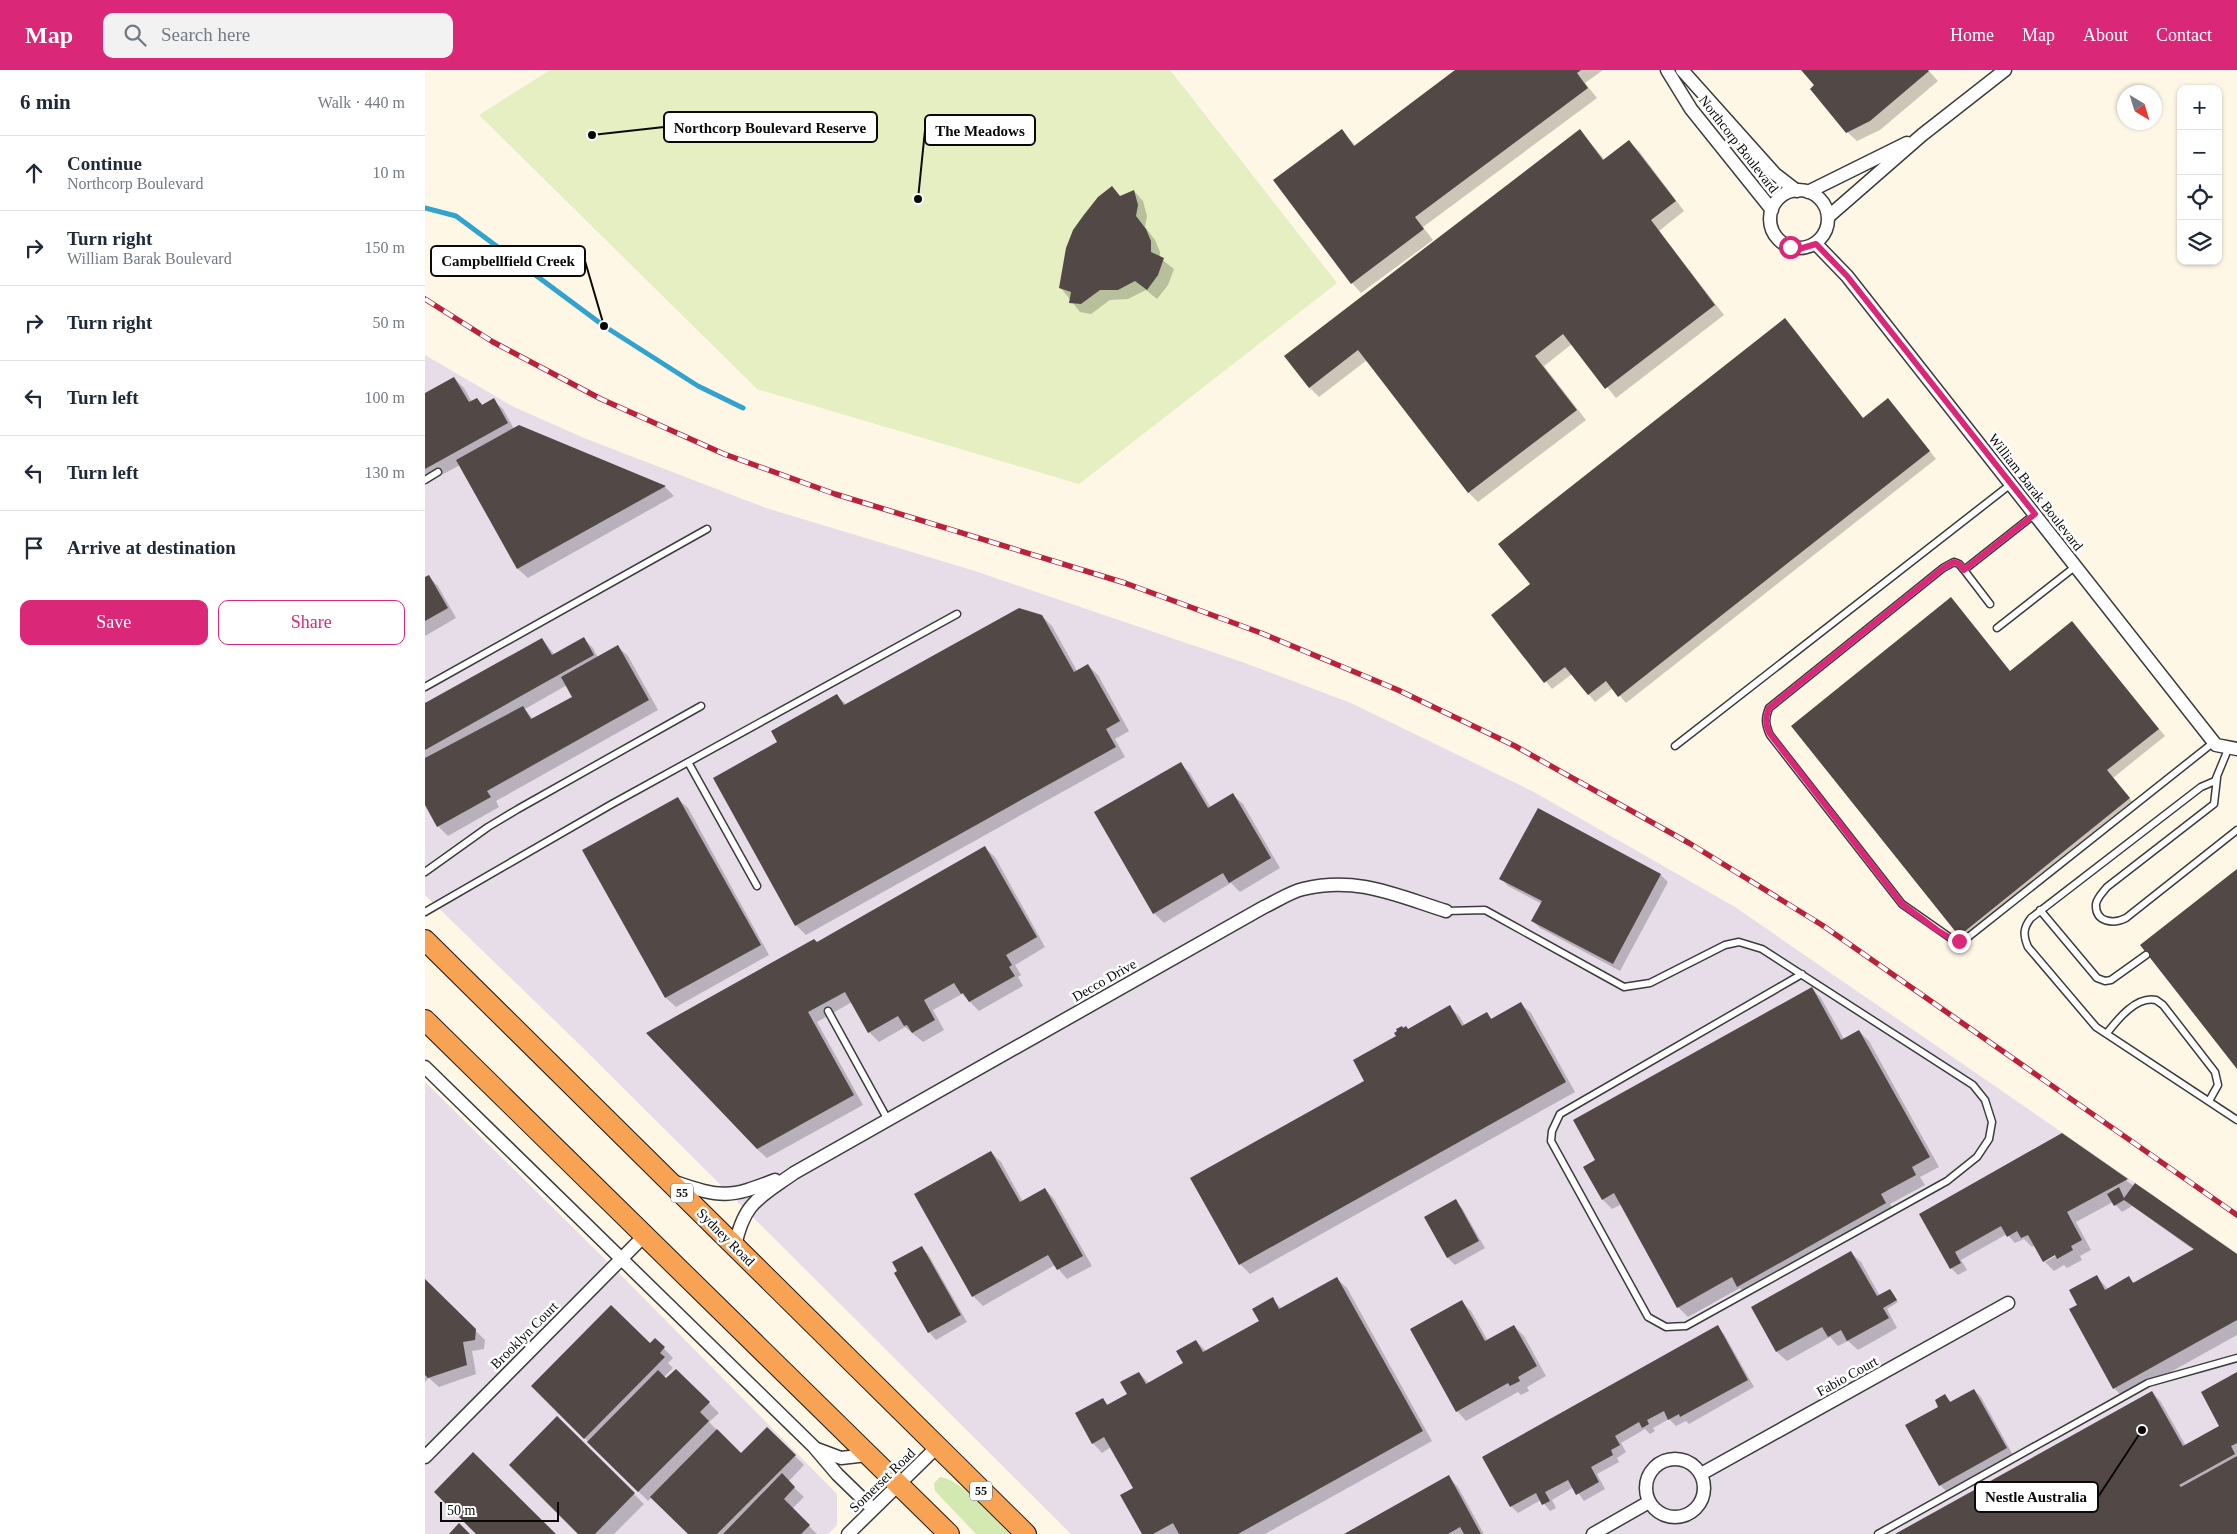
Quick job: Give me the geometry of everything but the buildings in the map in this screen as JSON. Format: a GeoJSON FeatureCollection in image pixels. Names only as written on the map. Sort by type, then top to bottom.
{"type":"FeatureCollection","features":[{"type":"Feature","properties":{"kind":"highway","name":"Sydney Road"},"geometry":{"type":"LineString","coordinates":[[425,940],[1025,1534]]}},
{"type":"Feature","properties":{"kind":"highway"},"geometry":{"type":"LineString","coordinates":[[425,1020],[949,1534]]}},
{"type":"Feature","properties":{"kind":"street","name":"Northcorp Boulevard"},"geometry":{"type":"LineString","coordinates":[[1667,70],[1691,109],[1772,210]]}},
{"type":"Feature","properties":{"kind":"street","name":"Northcorp Boulevard"},"geometry":{"type":"LineString","coordinates":[[1682,70],[1775,174],[1803,191],[1822,201],[1828,217],[1826,232],[1816,244],[1799,249],[1782,243],[1772,228],[1772,210],[1781,197],[1803,191],[1922,135]]}},
{"type":"Feature","properties":{"kind":"street","name":"Northcorp Boulevard"},"geometry":{"type":"LineString","coordinates":[[1828,217],[1922,135],[2005,70]]}},
{"type":"Feature","properties":{"kind":"street","name":"William Barak Boulevard"},"geometry":{"type":"LineString","coordinates":[[1816,244],[1847,276],[2214,742]]}},
{"type":"Feature","properties":{"kind":"street"},"geometry":{"type":"LineString","coordinates":[[2214,742],[2216,745],[2233,748]]}},
{"type":"Feature","properties":{"kind":"street","name":"Decco Drive"},"geometry":{"type":"LineString","coordinates":[[735,1246],[742,1219],[751,1205],[794,1173],[1264,906],[1301,890],[1339,883],[1367,886],[1445,911]]}},
{"type":"Feature","properties":{"kind":"street"},"geometry":{"type":"LineString","coordinates":[[425,1067],[814,1447],[837,1474],[873,1510]]}},
{"type":"Feature","properties":{"kind":"street","name":"Decco Drive"},"geometry":{"type":"LineString","coordinates":[[668,1179],[706,1193],[736,1194],[794,1173]]}},
{"type":"Feature","properties":{"kind":"street","name":"Brooklyn Court"},"geometry":{"type":"LineString","coordinates":[[425,1457],[645,1235]]}},
{"type":"Feature","properties":{"kind":"street","name":"Fabio Court"},"geometry":{"type":"LineString","coordinates":[[1701,1474],[2008,1304]]}},
{"type":"Feature","properties":{"kind":"street"},"geometry":{"type":"LineString","coordinates":[[814,1447],[841,1458],[867,1455]]}},
{"type":"Feature","properties":{"kind":"street","name":"Somerset Road"},"geometry":{"type":"LineString","coordinates":[[849,1534],[897,1484],[937,1447]]}},
{"type":"Feature","properties":{"kind":"street"},"geometry":{"type":"LineString","coordinates":[[1666,1460],[1686,1461],[1695,1466],[1701,1474],[1704,1492],[1702,1501],[1689,1514],[1671,1517],[1662,1514],[1649,1502],[1646,1492],[1647,1482],[1657,1465],[1666,1460]]}},
{"type":"Feature","properties":{"kind":"street"},"geometry":{"type":"LineString","coordinates":[[1593,1534],[1649,1502]]}},
{"type":"Feature","properties":{"kind":"lane"},"geometry":{"type":"LineString","coordinates":[[425,480],[438,472]]}},
{"type":"Feature","properties":{"kind":"lane"},"geometry":{"type":"LineString","coordinates":[[1675,746],[2011,484]]}},
{"type":"Feature","properties":{"kind":"lane"},"geometry":{"type":"LineString","coordinates":[[1964,570],[2035,514]]}},
{"type":"Feature","properties":{"kind":"lane"},"geometry":{"type":"LineString","coordinates":[[425,687],[707,529]]}},
{"type":"Feature","properties":{"kind":"lane"},"geometry":{"type":"LineString","coordinates":[[1991,604],[1959,564],[1954,562],[1943,568],[1769,708],[1766,717],[1765,726],[1770,734],[1902,904],[1913,914],[1952,939],[1959,941],[1967,938],[2214,742]]}},
{"type":"Feature","properties":{"kind":"lane"},"geometry":{"type":"LineString","coordinates":[[1997,628],[2076,566]]}},
{"type":"Feature","properties":{"kind":"lane"},"geometry":{"type":"LineString","coordinates":[[425,912],[688,762],[957,614]]}},
{"type":"Feature","properties":{"kind":"lane"},"geometry":{"type":"LineString","coordinates":[[425,872],[488,827],[701,706]]}},
{"type":"Feature","properties":{"kind":"lane"},"geometry":{"type":"LineString","coordinates":[[2233,748],[2215,781],[2201,787],[2031,918],[2025,926],[2024,937],[2028,947],[2089,1020],[2237,1120]]}},
{"type":"Feature","properties":{"kind":"lane"},"geometry":{"type":"LineString","coordinates":[[688,762],[757,886]]}},
{"type":"Feature","properties":{"kind":"lane"},"geometry":{"type":"LineString","coordinates":[[2217,778],[2213,804],[2107,887],[2099,896],[2096,904],[2097,911],[2109,923],[2117,923],[2126,918],[2237,830]]}},
{"type":"Feature","properties":{"kind":"lane"},"geometry":{"type":"LineString","coordinates":[[1445,911],[1485,910],[1624,987],[1651,983],[1725,945],[1739,942],[1762,949],[1801,974],[1898,1037],[1973,1085],[1985,1100],[1992,1122],[1989,1138],[1977,1157],[1947,1181],[1685,1326],[1666,1327],[1648,1317],[1551,1141],[1552,1131],[1560,1114],[1801,974]]}},
{"type":"Feature","properties":{"kind":"lane"},"geometry":{"type":"LineString","coordinates":[[2041,910],[2097,978],[2105,981],[2111,980],[2146,955]]}},
{"type":"Feature","properties":{"kind":"lane"},"geometry":{"type":"LineString","coordinates":[[2107,1033],[2116,1022],[2142,1000],[2156,1000],[2163,1005],[2215,1072],[2218,1085],[2209,1101]]}},
{"type":"Feature","properties":{"kind":"lane"},"geometry":{"type":"LineString","coordinates":[[828,1011],[888,1120]]}},
{"type":"Feature","properties":{"kind":"lane"},"geometry":{"type":"LineString","coordinates":[[1878,1534],[2149,1383],[2237,1358]]}},
{"type":"Feature","properties":{"kind":"shaded area"},"geometry":{"type":"Polygon","coordinates":[[[425,355],[514,407],[584,438],[766,508],[975,571],[1245,663],[1351,703],[1534,792],[1735,907],[2237,1253],[2237,1534],[1071,1534],[581,1046],[425,895],[425,355]]]}},
{"type":"Feature","properties":{"kind":"shaded area"},"geometry":{"type":"Polygon","coordinates":[[[425,1082],[613,1267],[837,1494],[837,1525],[828,1534],[425,1534],[425,1082]]]}},
{"type":"Feature","properties":{"kind":"green space"},"geometry":{"type":"Polygon","coordinates":[[[550,70],[1170,70],[1337,283],[1079,484],[757,389],[479,115],[550,70]]]}},
{"type":"Feature","properties":{"kind":"green space"},"geometry":{"type":"Polygon","coordinates":[[[940,1477],[949,1480],[968,1492],[1010,1534],[976,1534],[935,1491],[934,1483],[940,1477]]]}},
{"type":"Feature","properties":{"kind":"waterway"},"geometry":{"type":"LineString","coordinates":[[425,208],[456,216],[604,326],[698,386],[743,408]]}},
{"type":"Feature","properties":{"kind":"railway"},"geometry":{"type":"LineString","coordinates":[[425,299],[493,342],[601,399],[724,454],[835,494],[1125,583],[1261,633],[1398,690],[1515,746],[1689,843],[1822,925],[2237,1215]]}},
{"type":"Feature","properties":{"kind":"place","name":"Northcorp Boulevard Reserve"},"geometry":{"type":"Point","coordinates":[592,135]}},
{"type":"Feature","properties":{"kind":"place","name":"The Meadows"},"geometry":{"type":"Point","coordinates":[918,199]}},
{"type":"Feature","properties":{"kind":"place","name":"Campbellfield Creek"},"geometry":{"type":"Point","coordinates":[604,326]}},
{"type":"Feature","properties":{"kind":"place","name":"Nestle Australia"},"geometry":{"type":"Point","coordinates":[2142,1430]}},
{"type":"Feature","properties":{"kind":"route"},"geometry":{"type":"LineString","coordinates":[[1790,247],[1799,249],[1816,244],[1847,276],[2035,514],[1964,570],[1959,564],[1954,562],[1948,564],[1769,708],[1766,717],[1765,726],[1770,734],[1902,904],[1937,930],[1959,941]]}}]}
